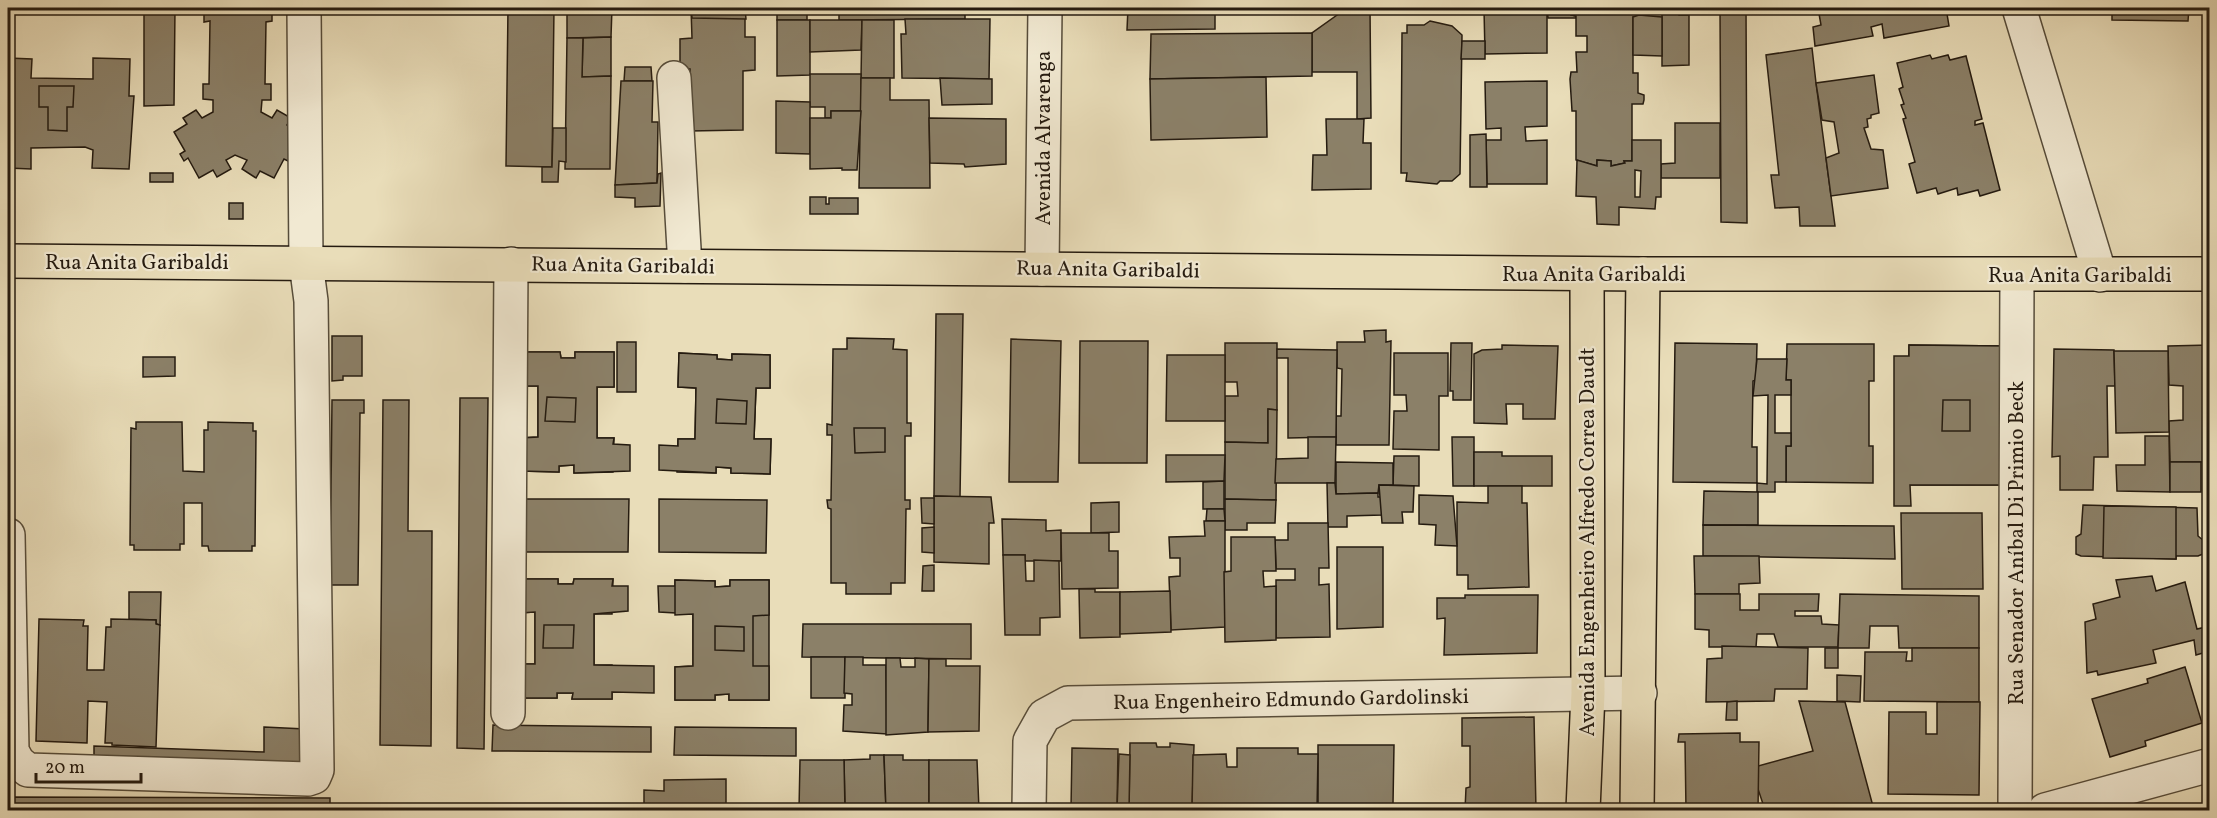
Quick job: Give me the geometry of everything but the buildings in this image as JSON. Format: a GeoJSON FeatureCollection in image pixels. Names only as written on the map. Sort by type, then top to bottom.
{"type":"FeatureCollection","features":[{"type":"Feature","properties":{"kind":"main road","name":"Rua Anita Garibaldi"},"geometry":{"type":"LineString","coordinates":[[8,261],[1587,274],[2210,274]]}},
{"type":"Feature","properties":{"kind":"main road","name":"Avenida Engenheiro Alfredo Correa Daudt"},"geometry":{"type":"LineString","coordinates":[[1583,810],[1588,693],[1587,274]]}},
{"type":"Feature","properties":{"kind":"main road"},"geometry":{"type":"LineString","coordinates":[[1637,810],[1643,274]]}},
{"type":"Feature","properties":{"kind":"street"},"geometry":{"type":"LineString","coordinates":[[8,535],[12,751],[18,762],[28,770],[308,779],[314,777],[317,770],[311,301],[306,263],[304,8]]}},
{"type":"Feature","properties":{"kind":"street","name":"Avenida Alvarenga"},"geometry":{"type":"LineString","coordinates":[[1042,269],[1044,8]]}},
{"type":"Feature","properties":{"kind":"street"},"geometry":{"type":"LineString","coordinates":[[2019,8],[2100,275]]}},
{"type":"Feature","properties":{"kind":"street"},"geometry":{"type":"LineString","coordinates":[[675,78],[685,266]]}},
{"type":"Feature","properties":{"kind":"street"},"geometry":{"type":"LineString","coordinates":[[508,713],[511,264]]}},
{"type":"Feature","properties":{"kind":"street","name":"Rua Senador Aníbal Di Primio Beck"},"geometry":{"type":"LineString","coordinates":[[2014,810],[2018,275]]}},
{"type":"Feature","properties":{"kind":"street","name":"Rua Engenheiro Edmundo Gardolinski"},"geometry":{"type":"LineString","coordinates":[[1029,810],[1030,741],[1044,716],[1068,703],[1640,693]]}},
{"type":"Feature","properties":{"kind":"street"},"geometry":{"type":"LineString","coordinates":[[2045,810],[2210,765]]}}]}
